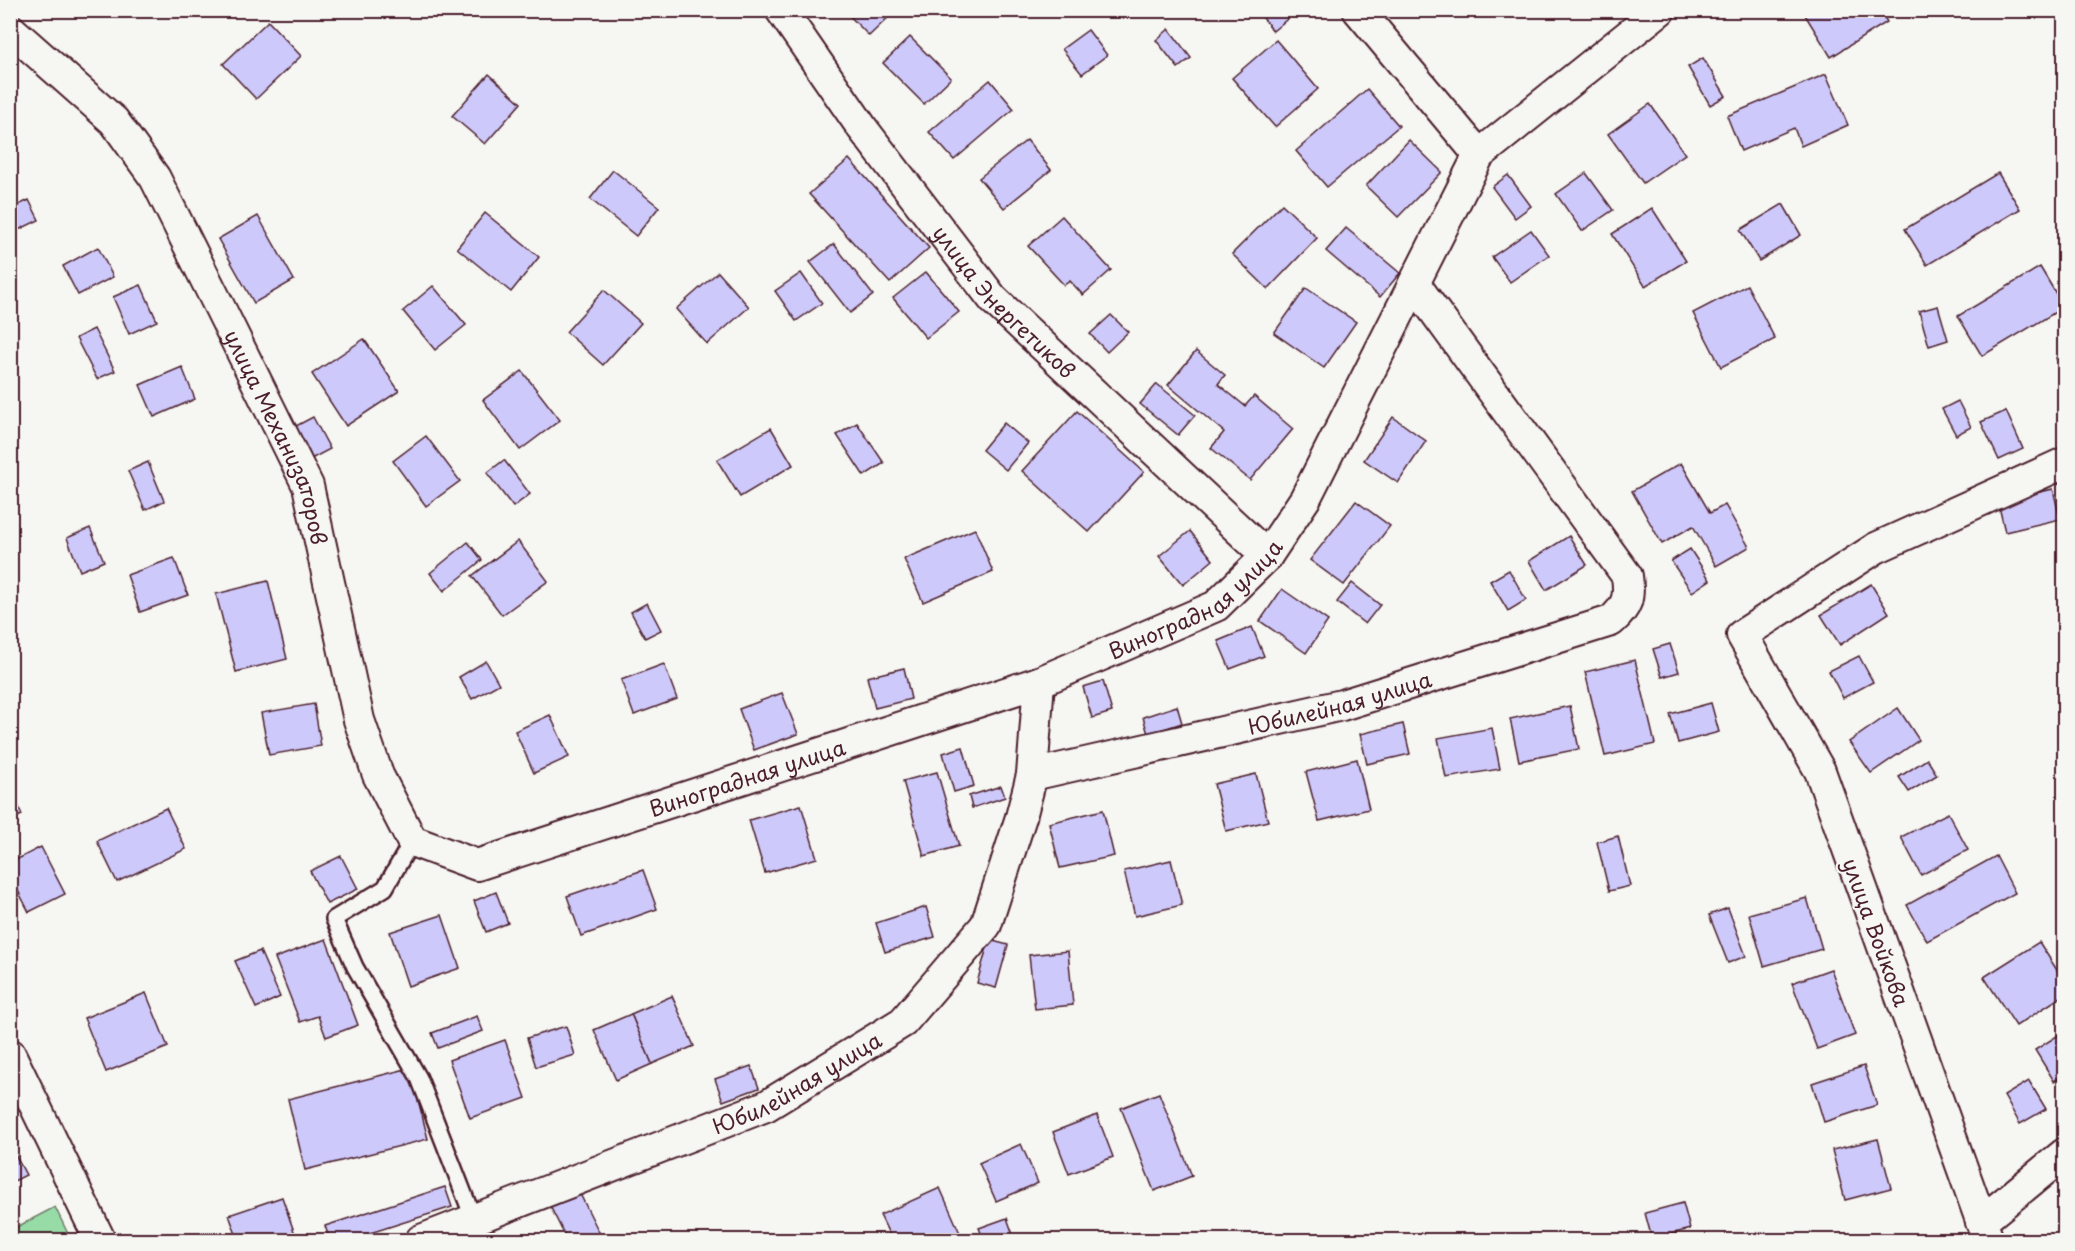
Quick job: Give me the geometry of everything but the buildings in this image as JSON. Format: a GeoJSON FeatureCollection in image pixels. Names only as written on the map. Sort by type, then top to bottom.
{"type":"FeatureCollection","features":[{"type":"Feature","properties":{"kind":"street","name":"улица Энергетиков"},"geometry":{"type":"LineString","coordinates":[[781,10],[863,129],[993,299],[1267,556]]}},
{"type":"Feature","properties":{"kind":"street"},"geometry":{"type":"LineString","coordinates":[[1358,10],[1479,155]]}},
{"type":"Feature","properties":{"kind":"street","name":"Виноградная улица"},"geometry":{"type":"LineString","coordinates":[[412,842],[477,865],[1039,682],[1216,606],[1267,556],[1305,499],[1479,155],[1660,10]]}},
{"type":"Feature","properties":{"kind":"street","name":"улица Механизаторов"},"geometry":{"type":"LineString","coordinates":[[10,29],[114,121],[155,178],[308,486],[359,720],[378,775],[412,842]]}},
{"type":"Feature","properties":{"kind":"street","name":"Юбилейная улица"},"geometry":{"type":"LineString","coordinates":[[1032,775],[1342,705],[1611,621],[1623,610],[1630,595],[1627,576],[1414,283]]}},
{"type":"Feature","properties":{"kind":"street","name":"улица Войкова"},"geometry":{"type":"LineString","coordinates":[[1984,1231],[1820,771],[1742,635],[1876,548],[2064,463]]}},
{"type":"Feature","properties":{"kind":"street","name":"Юбилейная улица"},"geometry":{"type":"LineString","coordinates":[[421,1240],[766,1106],[903,1022],[986,925],[1032,775],[1039,682]]}},
{"type":"Feature","properties":{"kind":"street"},"geometry":{"type":"LineString","coordinates":[[10,1054],[100,1240]]}},
{"type":"Feature","properties":{"kind":"street"},"geometry":{"type":"LineString","coordinates":[[1984,1231],[2064,1154]]}},
{"type":"Feature","properties":{"kind":"lane"},"geometry":{"type":"LineString","coordinates":[[412,842],[385,888],[334,919],[355,967],[419,1078],[474,1220]]}},
{"type":"Feature","properties":{"kind":"green space"},"geometry":{"type":"Polygon","coordinates":[[[55,1207],[71,1240],[11,1240],[11,1230],[55,1207]]]}}]}
